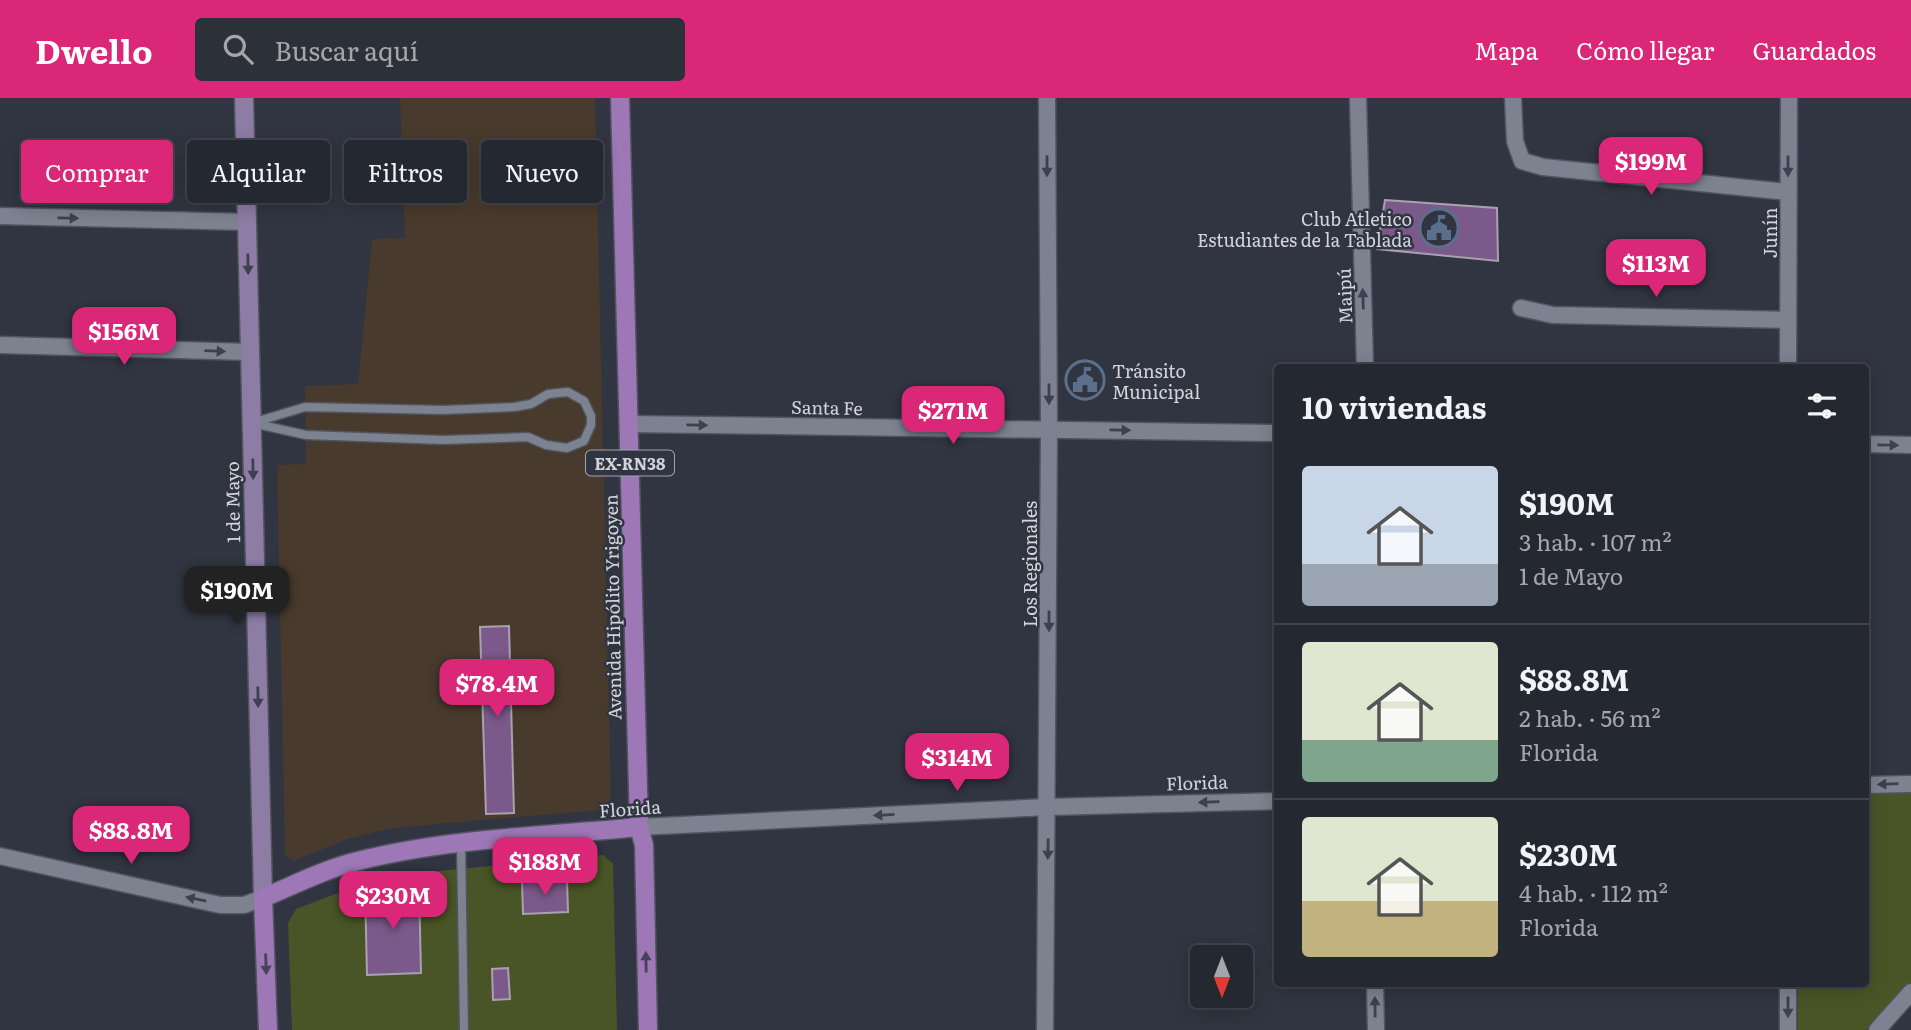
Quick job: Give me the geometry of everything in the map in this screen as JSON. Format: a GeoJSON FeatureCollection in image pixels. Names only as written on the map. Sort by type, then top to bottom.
{"type":"FeatureCollection","features":[{"type":"Feature","properties":{"kind":"main road","name":"Avenida Hipólito Yrigoyen"},"geometry":{"type":"LineString","coordinates":[[620,98],[639,827],[644,845],[648,1030]]}},
{"type":"Feature","properties":{"kind":"main road","name":"Florida"},"geometry":{"type":"LineString","coordinates":[[263,898],[354,862],[461,844],[639,827]]}},
{"type":"Feature","properties":{"kind":"main road","name":"1 de Mayo"},"geometry":{"type":"LineString","coordinates":[[263,898],[268,1030]]}},
{"type":"Feature","properties":{"kind":"street","name":"1 de Mayo"},"geometry":{"type":"LineString","coordinates":[[244,98],[263,898]]}},
{"type":"Feature","properties":{"kind":"street","name":"Los Regionales"},"geometry":{"type":"LineString","coordinates":[[1045,1030],[1049,428],[1047,98]]}},
{"type":"Feature","properties":{"kind":"street","name":"Maipú"},"geometry":{"type":"LineString","coordinates":[[1358,98],[1365,364]]}},
{"type":"Feature","properties":{"kind":"street"},"geometry":{"type":"LineString","coordinates":[[1513,98],[1515,141],[1522,161],[1543,167],[1788,192]]}},
{"type":"Feature","properties":{"kind":"street","name":"Junín"},"geometry":{"type":"LineString","coordinates":[[1788,98],[1788,364]]}},
{"type":"Feature","properties":{"kind":"street"},"geometry":{"type":"LineString","coordinates":[[0,216],[247,222]]}},
{"type":"Feature","properties":{"kind":"street"},"geometry":{"type":"LineString","coordinates":[[1521,308],[1553,315],[1788,320]]}},
{"type":"Feature","properties":{"kind":"street"},"geometry":{"type":"LineString","coordinates":[[0,345],[250,352]]}},
{"type":"Feature","properties":{"kind":"street","name":"Santa Fe"},"geometry":{"type":"LineString","coordinates":[[629,424],[1274,433]]}},
{"type":"Feature","properties":{"kind":"street"},"geometry":{"type":"LineString","coordinates":[[1869,444],[1911,445]]}},
{"type":"Feature","properties":{"kind":"street"},"geometry":{"type":"LineString","coordinates":[[1869,785],[1911,783]]}},
{"type":"Feature","properties":{"kind":"street","name":"Florida"},"geometry":{"type":"LineString","coordinates":[[639,827],[1048,807],[1274,800]]}},
{"type":"Feature","properties":{"kind":"street","name":"Florida"},"geometry":{"type":"LineString","coordinates":[[0,856],[220,905],[244,905],[263,898]]}},
{"type":"Feature","properties":{"kind":"street"},"geometry":{"type":"LineString","coordinates":[[1375,987],[1376,1030]]}},
{"type":"Feature","properties":{"kind":"street"},"geometry":{"type":"LineString","coordinates":[[1788,987],[1788,1030]]}},
{"type":"Feature","properties":{"kind":"street"},"geometry":{"type":"LineString","coordinates":[[1877,1030],[1911,992]]}},
{"type":"Feature","properties":{"kind":"lane"},"geometry":{"type":"LineString","coordinates":[[568,392],[584,401],[592,416],[592,425],[584,441],[567,448],[546,445],[528,437],[443,440],[306,435],[251,423],[305,407],[443,410],[514,407],[531,404],[548,394],[568,392]]}},
{"type":"Feature","properties":{"kind":"lane"},"geometry":{"type":"LineString","coordinates":[[461,844],[464,1030]]}},
{"type":"Feature","properties":{"kind":"shaded area"},"geometry":{"type":"Polygon","coordinates":[[[400,98],[595,98],[596,140],[481,140],[481,203],[597,203],[611,799],[601,810],[392,828],[347,839],[294,861],[285,855],[277,465],[306,464],[305,386],[358,384],[372,239],[405,238],[404,203],[467,203],[467,140],[402,140],[400,98]]]}},
{"type":"Feature","properties":{"kind":"green space"},"geometry":{"type":"Polygon","coordinates":[[[1911,791],[1911,982],[1866,1030],[1798,1030],[1798,987],[1869,987],[1869,792],[1911,791]]]}},
{"type":"Feature","properties":{"kind":"green space"},"geometry":{"type":"Polygon","coordinates":[[[603,855],[613,864],[617,1030],[292,1030],[288,923],[296,909],[364,883],[367,975],[421,973],[419,873],[603,855]]]}},
{"type":"Feature","properties":{"kind":"building","name":"Club Atletico Estudiantes de la Tablada"},"geometry":{"type":"Polygon","coordinates":[[[1385,200],[1497,208],[1498,261],[1377,249],[1385,200]]]}},
{"type":"Feature","properties":{"kind":"building"},"geometry":{"type":"Polygon","coordinates":[[[509,626],[514,813],[486,814],[480,627],[509,626]]]}},
{"type":"Feature","properties":{"kind":"building"},"geometry":{"type":"Polygon","coordinates":[[[567,880],[568,912],[523,914],[522,881],[567,880]]]}},
{"type":"Feature","properties":{"kind":"building"},"geometry":{"type":"Polygon","coordinates":[[[419,887],[421,973],[367,975],[365,889],[419,887]]]}},
{"type":"Feature","properties":{"kind":"building"},"geometry":{"type":"Polygon","coordinates":[[[508,968],[510,999],[493,1000],[492,969],[508,968]]]}},
{"type":"Feature","properties":{"kind":"place","name":"Club Atletico Estudiantes de la Tablada"},"geometry":{"type":"Point","coordinates":[1439,228]}},
{"type":"Feature","properties":{"kind":"place","name":"Tránsito Municipal"},"geometry":{"type":"Point","coordinates":[1085,380]}}]}
